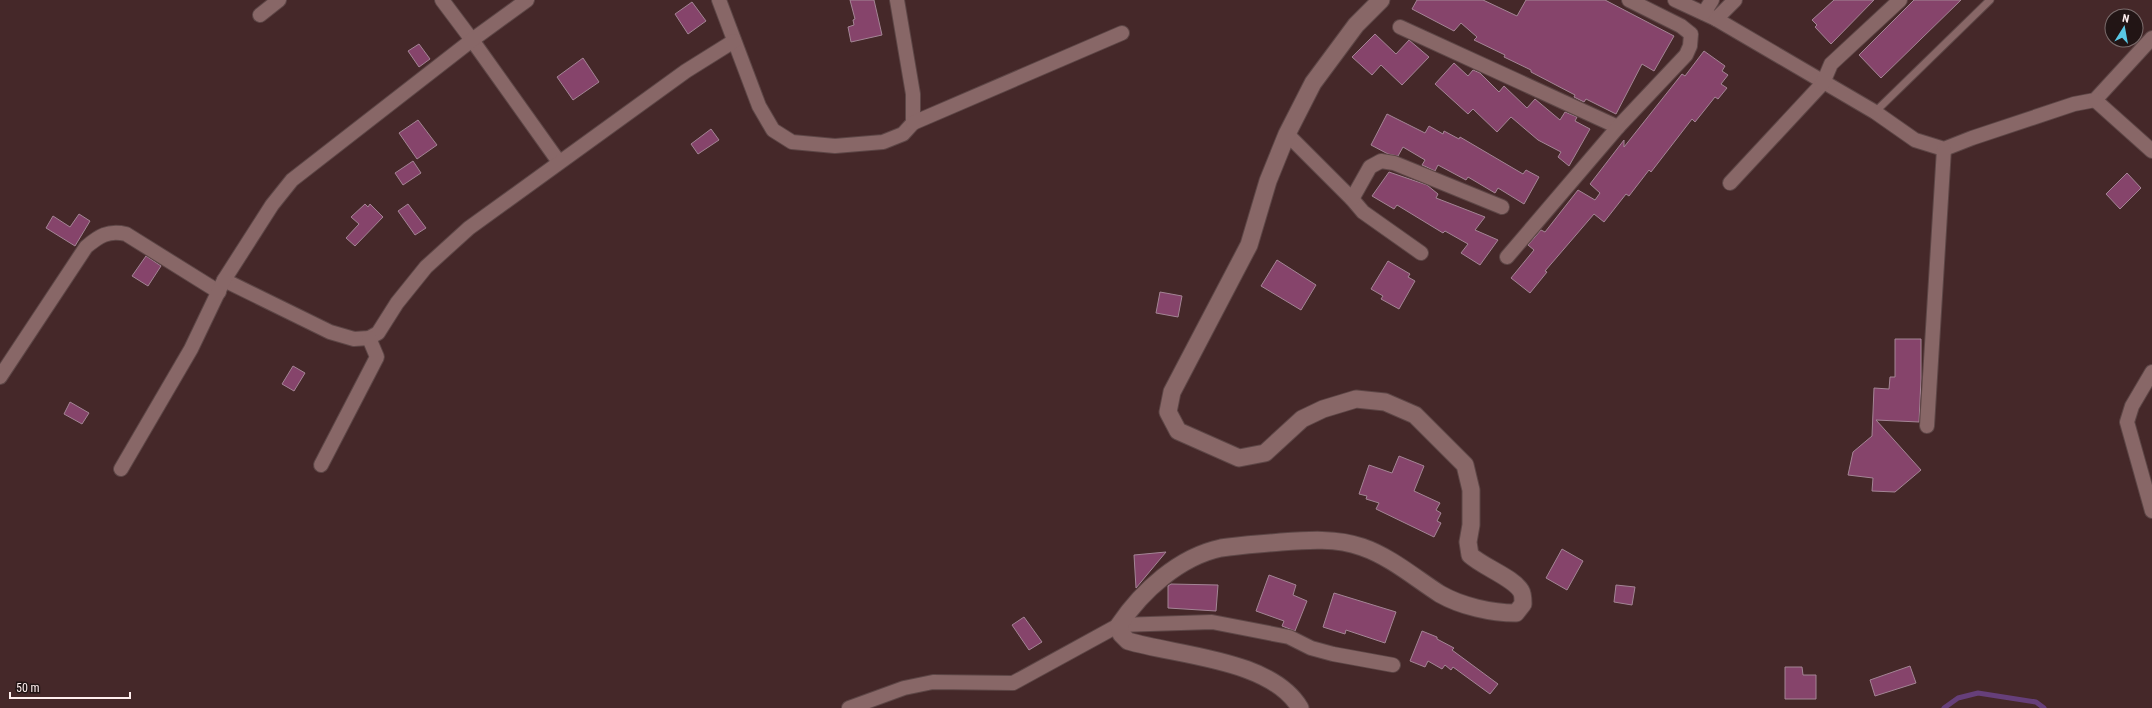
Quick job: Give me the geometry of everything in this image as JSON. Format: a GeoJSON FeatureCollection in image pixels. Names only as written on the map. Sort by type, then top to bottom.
{"type":"FeatureCollection","features":[{"type":"Feature","properties":{"kind":"street"},"geometry":{"type":"LineString","coordinates":[[260,14],[279,0]]}},
{"type":"Feature","properties":{"kind":"street"},"geometry":{"type":"LineString","coordinates":[[442,0],[559,162]]}},
{"type":"Feature","properties":{"kind":"street"},"geometry":{"type":"LineString","coordinates":[[121,469],[191,348],[221,286],[272,205],[292,180],[472,40],[527,0]]}},
{"type":"Feature","properties":{"kind":"street"},"geometry":{"type":"LineString","coordinates":[[719,0],[759,106],[773,130],[792,142],[835,146],[883,142],[903,134],[913,123],[1122,33]]}},
{"type":"Feature","properties":{"kind":"street"},"geometry":{"type":"LineString","coordinates":[[897,0],[913,94],[913,123]]}},
{"type":"Feature","properties":{"kind":"street"},"geometry":{"type":"LineString","coordinates":[[849,708],[904,688],[933,682],[1014,683],[1119,625],[1141,598],[1169,572],[1191,558],[1219,549],[1292,541],[1335,540],[1362,547],[1388,559],[1442,594],[1467,605],[1516,613],[1523,604],[1522,592],[1514,584],[1479,564],[1470,555],[1468,542],[1471,525],[1471,490],[1465,465],[1415,415],[1385,402],[1356,399],[1322,409],[1302,419],[1265,453],[1239,458],[1178,431],[1168,412],[1172,392],[1249,245],[1268,181],[1287,134],[1313,83],[1356,25],[1381,0]]}},
{"type":"Feature","properties":{"kind":"street"},"geometry":{"type":"LineString","coordinates":[[1507,257],[1618,127],[1686,55],[1690,46],[1691,34],[1680,26],[1629,0]]}},
{"type":"Feature","properties":{"kind":"street"},"geometry":{"type":"LineString","coordinates":[[1675,0],[1710,16],[1875,112],[1915,140],[1944,149],[1972,138],[2074,104],[2095,100],[2152,38]]}},
{"type":"Feature","properties":{"kind":"street"},"geometry":{"type":"LineString","coordinates":[[1710,16],[1712,0]]}},
{"type":"Feature","properties":{"kind":"street"},"geometry":{"type":"LineString","coordinates":[[1710,16],[1735,0]]}},
{"type":"Feature","properties":{"kind":"street"},"geometry":{"type":"LineString","coordinates":[[1730,183],[1823,83],[1831,64],[1900,0]]}},
{"type":"Feature","properties":{"kind":"street"},"geometry":{"type":"LineString","coordinates":[[1400,26],[1618,127]]}},
{"type":"Feature","properties":{"kind":"street"},"geometry":{"type":"LineString","coordinates":[[0,377],[86,247],[100,235],[114,231],[126,234],[221,286],[330,332],[354,339],[369,338],[378,333],[397,303],[426,267],[469,228],[686,71],[734,41]]}},
{"type":"Feature","properties":{"kind":"street"},"geometry":{"type":"LineString","coordinates":[[2095,100],[2152,151]]}},
{"type":"Feature","properties":{"kind":"street"},"geometry":{"type":"LineString","coordinates":[[1287,134],[1363,212],[1421,253]]}},
{"type":"Feature","properties":{"kind":"street"},"geometry":{"type":"LineString","coordinates":[[1927,426],[1944,149]]}},
{"type":"Feature","properties":{"kind":"street"},"geometry":{"type":"LineString","coordinates":[[1352,199],[1370,167],[1381,161],[1394,163],[1502,207]]}},
{"type":"Feature","properties":{"kind":"street"},"geometry":{"type":"LineString","coordinates":[[322,465],[377,357],[369,338]]}},
{"type":"Feature","properties":{"kind":"street"},"geometry":{"type":"LineString","coordinates":[[2152,372],[2132,406],[2127,422],[2152,511]]}},
{"type":"Feature","properties":{"kind":"street"},"geometry":{"type":"LineString","coordinates":[[1119,625],[1212,622],[1289,637],[1311,648],[1333,654],[1393,664]]}},
{"type":"Feature","properties":{"kind":"street"},"geometry":{"type":"LineString","coordinates":[[1119,625],[1121,634],[1128,641],[1251,671],[1279,685],[1300,708]]}},
{"type":"Feature","properties":{"kind":"lane"},"geometry":{"type":"LineString","coordinates":[[1875,112],[1990,0]]}},
{"type":"Feature","properties":{"kind":"building"},"geometry":{"type":"Polygon","coordinates":[[[850,0],[874,0],[882,35],[851,42],[848,27],[854,25],[853,20],[855,19],[850,0]]]}},
{"type":"Feature","properties":{"kind":"building"},"geometry":{"type":"Polygon","coordinates":[[[1417,0],[1483,0],[1517,16],[1526,0],[1605,0],[1674,36],[1654,71],[1642,64],[1616,114],[1586,99],[1584,102],[1574,97],[1575,95],[1531,72],[1531,70],[1504,57],[1505,55],[1474,40],[1477,37],[1461,23],[1454,31],[1412,9],[1417,0]]]}},
{"type":"Feature","properties":{"kind":"building"},"geometry":{"type":"Polygon","coordinates":[[[1834,0],[1874,0],[1831,44],[1815,27],[1817,25],[1812,20],[1834,0]]]}},
{"type":"Feature","properties":{"kind":"building"},"geometry":{"type":"Polygon","coordinates":[[[1914,0],[1961,0],[1881,78],[1859,55],[1914,0]]]}},
{"type":"Feature","properties":{"kind":"building"},"geometry":{"type":"Polygon","coordinates":[[[692,2],[706,21],[688,34],[675,14],[692,2]]]}},
{"type":"Feature","properties":{"kind":"building"},"geometry":{"type":"Polygon","coordinates":[[[1375,34],[1396,54],[1409,40],[1429,57],[1402,85],[1381,65],[1372,75],[1352,57],[1375,34]]]}},
{"type":"Feature","properties":{"kind":"building"},"geometry":{"type":"Polygon","coordinates":[[[419,44],[430,59],[419,67],[408,51],[419,44]]]}},
{"type":"Feature","properties":{"kind":"building"},"geometry":{"type":"Polygon","coordinates":[[[1704,51],[1725,66],[1722,71],[1728,75],[1721,84],[1727,88],[1718,99],[1715,97],[1695,122],[1692,119],[1651,172],[1649,170],[1629,196],[1626,194],[1604,222],[1594,214],[1545,271],[1547,272],[1530,293],[1511,278],[1534,250],[1528,245],[1541,230],[1545,232],[1578,190],[1595,200],[1600,193],[1590,184],[1624,140],[1624,147],[1682,74],[1685,76],[1704,51]]]}},
{"type":"Feature","properties":{"kind":"building"},"geometry":{"type":"Polygon","coordinates":[[[583,58],[599,82],[573,100],[557,77],[583,58]]]}},
{"type":"Feature","properties":{"kind":"building"},"geometry":{"type":"Polygon","coordinates":[[[1454,63],[1468,76],[1473,70],[1480,73],[1499,92],[1504,86],[1527,108],[1535,99],[1560,120],[1565,112],[1577,117],[1575,121],[1590,129],[1569,166],[1558,157],[1561,152],[1538,140],[1511,117],[1497,132],[1473,109],[1468,114],[1435,84],[1454,63]]]}},
{"type":"Feature","properties":{"kind":"building"},"geometry":{"type":"Polygon","coordinates":[[[1387,114],[1425,133],[1429,126],[1443,134],[1444,131],[1459,139],[1460,137],[1523,174],[1526,170],[1539,177],[1524,204],[1498,188],[1495,193],[1468,177],[1466,180],[1438,165],[1435,171],[1422,165],[1425,160],[1403,147],[1398,156],[1388,154],[1371,145],[1387,114]]]}},
{"type":"Feature","properties":{"kind":"building"},"geometry":{"type":"Polygon","coordinates":[[[418,120],[437,145],[417,159],[399,133],[418,120]]]}},
{"type":"Feature","properties":{"kind":"building"},"geometry":{"type":"Polygon","coordinates":[[[711,129],[719,140],[698,154],[691,144],[711,129]]]}},
{"type":"Feature","properties":{"kind":"building"},"geometry":{"type":"Polygon","coordinates":[[[413,161],[421,173],[403,185],[395,173],[413,161]]]}},
{"type":"Feature","properties":{"kind":"building"},"geometry":{"type":"Polygon","coordinates":[[[1389,172],[1427,185],[1438,194],[1436,198],[1485,217],[1475,230],[1498,240],[1480,265],[1461,253],[1468,244],[1445,231],[1443,233],[1397,205],[1394,209],[1372,196],[1389,172]]]}},
{"type":"Feature","properties":{"kind":"building"},"geometry":{"type":"Polygon","coordinates":[[[2127,173],[2141,188],[2120,209],[2106,194],[2127,173]]]}},
{"type":"Feature","properties":{"kind":"building"},"geometry":{"type":"Polygon","coordinates":[[[365,204],[368,207],[370,204],[383,217],[355,246],[346,238],[359,224],[351,217],[365,204]]]}},
{"type":"Feature","properties":{"kind":"building"},"geometry":{"type":"Polygon","coordinates":[[[408,204],[426,228],[415,235],[398,211],[408,204]]]}},
{"type":"Feature","properties":{"kind":"building"},"geometry":{"type":"Polygon","coordinates":[[[79,214],[90,221],[75,246],[46,228],[53,216],[70,227],[79,214]]]}},
{"type":"Feature","properties":{"kind":"building"},"geometry":{"type":"Polygon","coordinates":[[[146,256],[161,266],[148,286],[132,276],[146,256]]]}},
{"type":"Feature","properties":{"kind":"building"},"geometry":{"type":"Polygon","coordinates":[[[1277,260],[1316,285],[1301,310],[1261,286],[1277,260]]]}},
{"type":"Feature","properties":{"kind":"building"},"geometry":{"type":"Polygon","coordinates":[[[1388,261],[1410,274],[1408,277],[1415,281],[1399,309],[1381,299],[1383,296],[1371,289],[1388,261]]]}},
{"type":"Feature","properties":{"kind":"building"},"geometry":{"type":"Polygon","coordinates":[[[1160,292],[1182,296],[1178,317],[1156,313],[1160,292]]]}},
{"type":"Feature","properties":{"kind":"building"},"geometry":{"type":"Polygon","coordinates":[[[1895,339],[1921,339],[1919,422],[1876,420],[1921,470],[1895,492],[1872,491],[1873,478],[1848,475],[1853,452],[1872,436],[1874,388],[1889,389],[1890,377],[1895,377],[1895,339]]]}},
{"type":"Feature","properties":{"kind":"building"},"geometry":{"type":"Polygon","coordinates":[[[293,366],[305,373],[294,391],[282,384],[293,366]]]}},
{"type":"Feature","properties":{"kind":"building"},"geometry":{"type":"Polygon","coordinates":[[[70,402],[89,413],[82,424],[64,414],[70,402]]]}},
{"type":"Feature","properties":{"kind":"building"},"geometry":{"type":"Polygon","coordinates":[[[1399,456],[1424,466],[1414,491],[1440,503],[1436,510],[1441,513],[1437,521],[1441,523],[1434,537],[1376,509],[1379,503],[1366,499],[1367,496],[1359,494],[1369,465],[1392,473],[1399,456]]]}},
{"type":"Feature","properties":{"kind":"building"},"geometry":{"type":"Polygon","coordinates":[[[1562,549],[1583,561],[1567,590],[1546,578],[1562,549]]]}},
{"type":"Feature","properties":{"kind":"building"},"geometry":{"type":"Polygon","coordinates":[[[1166,552],[1136,588],[1134,555],[1166,552]]]}},
{"type":"Feature","properties":{"kind":"building"},"geometry":{"type":"Polygon","coordinates":[[[1269,575],[1296,585],[1293,595],[1307,601],[1295,631],[1282,626],[1284,621],[1256,611],[1269,575]]]}},
{"type":"Feature","properties":{"kind":"building"},"geometry":{"type":"Polygon","coordinates":[[[1171,584],[1218,585],[1216,611],[1168,608],[1168,586],[1171,584]]]}},
{"type":"Feature","properties":{"kind":"building"},"geometry":{"type":"Polygon","coordinates":[[[1616,585],[1635,587],[1632,605],[1614,602],[1616,585]]]}},
{"type":"Feature","properties":{"kind":"building"},"geometry":{"type":"Polygon","coordinates":[[[1334,593],[1396,612],[1385,643],[1346,630],[1345,634],[1323,627],[1334,593]]]}},
{"type":"Feature","properties":{"kind":"building"},"geometry":{"type":"Polygon","coordinates":[[[1024,617],[1042,642],[1029,650],[1012,625],[1024,617]]]}},
{"type":"Feature","properties":{"kind":"building"},"geometry":{"type":"Polygon","coordinates":[[[1422,631],[1437,637],[1437,639],[1454,648],[1452,650],[1498,684],[1490,694],[1453,667],[1451,670],[1445,665],[1442,669],[1428,661],[1425,667],[1410,661],[1422,631]]]}},
{"type":"Feature","properties":{"kind":"building"},"geometry":{"type":"Polygon","coordinates":[[[1910,666],[1916,683],[1875,696],[1870,680],[1910,666]]]}},
{"type":"Feature","properties":{"kind":"building"},"geometry":{"type":"Polygon","coordinates":[[[1785,667],[1802,667],[1803,675],[1816,675],[1816,699],[1785,699],[1785,667]]]}},
{"type":"Feature","properties":{"kind":"waterway"},"geometry":{"type":"LineString","coordinates":[[1944,708],[1958,698],[1978,693],[2036,702],[2044,708]]}}]}
